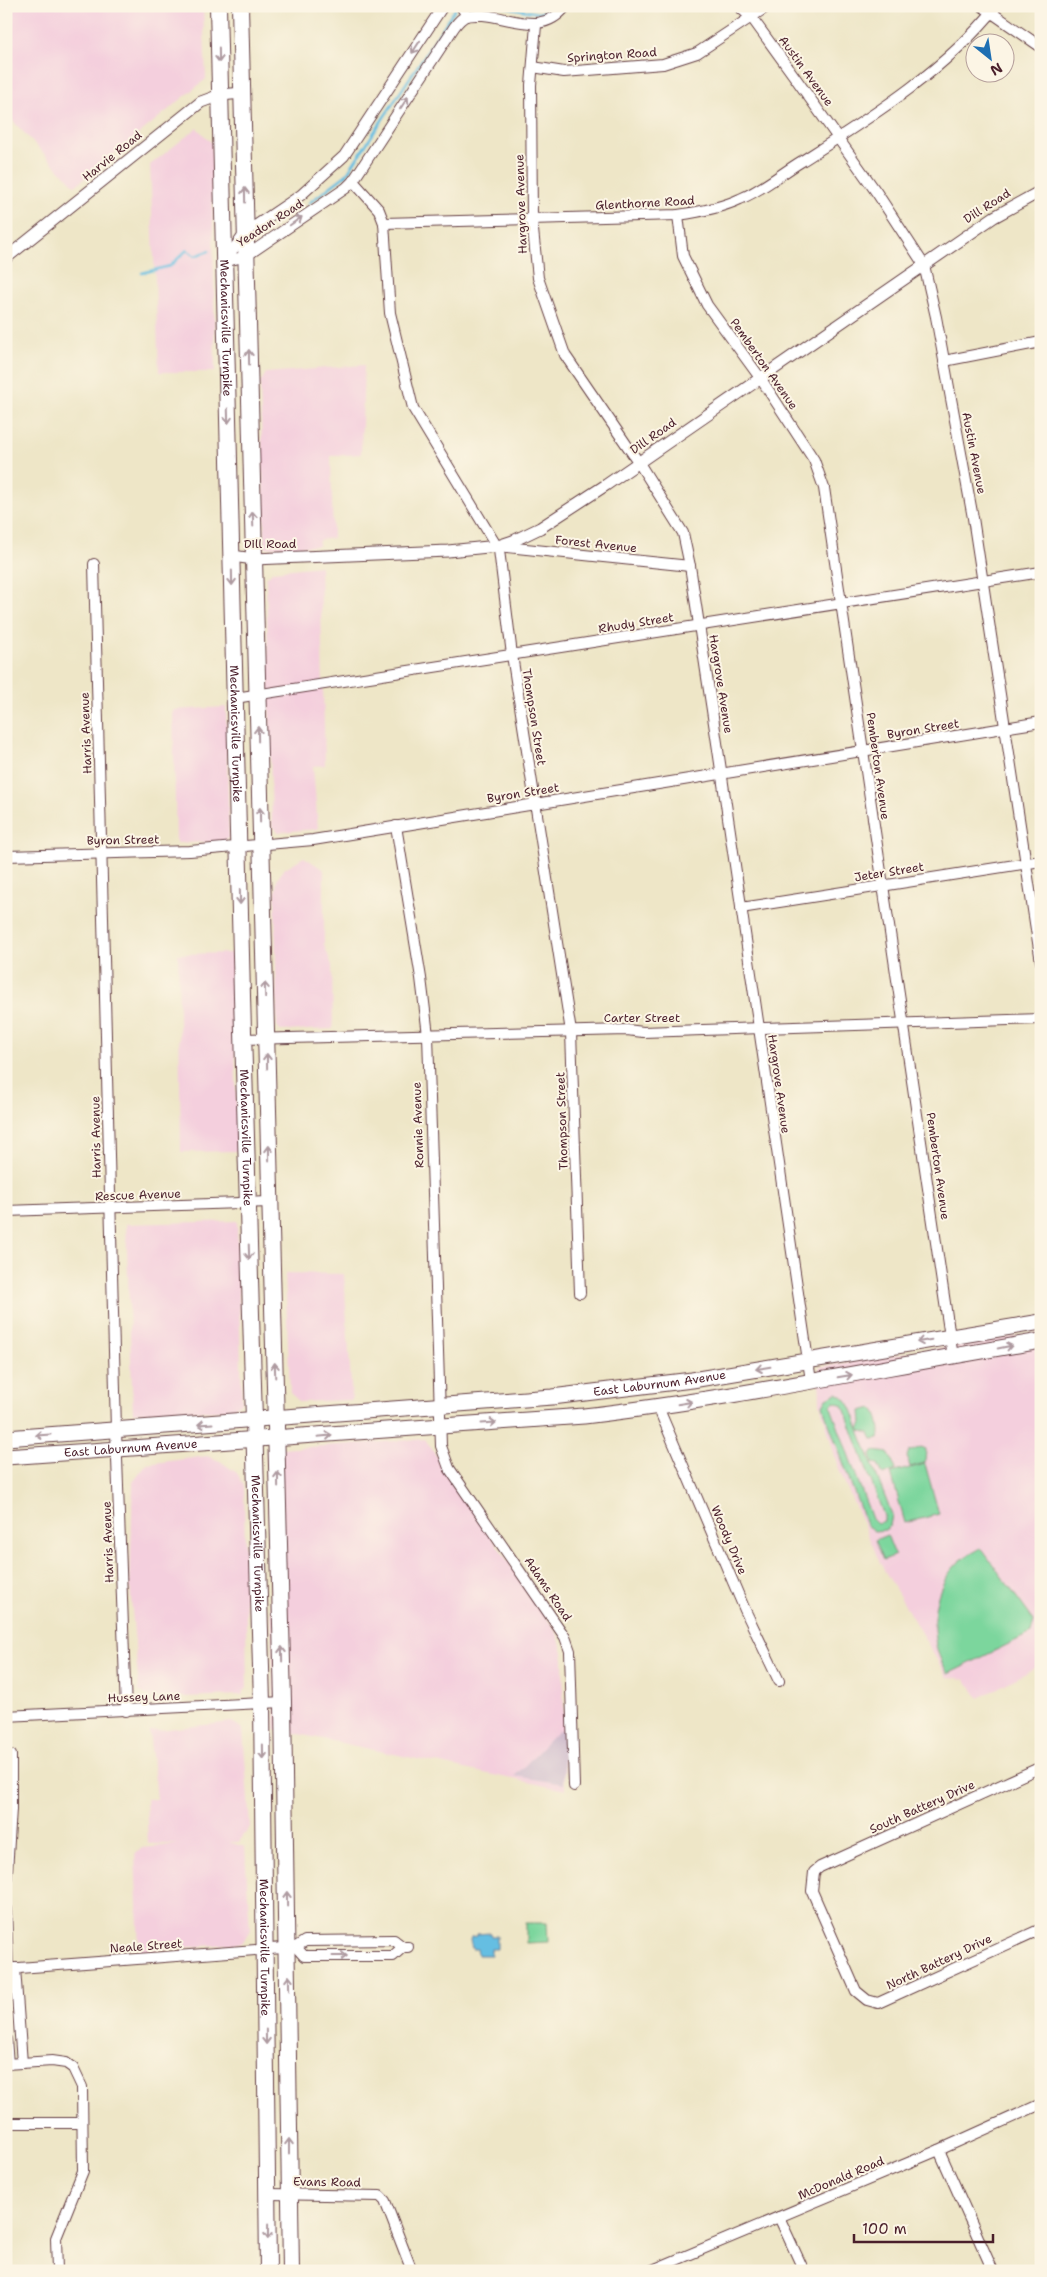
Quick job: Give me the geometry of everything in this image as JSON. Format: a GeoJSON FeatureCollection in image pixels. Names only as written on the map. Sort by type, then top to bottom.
{"type":"FeatureCollection","features":[{"type":"Feature","properties":{"kind":"highway","name":"Mechanicsville Turnpike"},"geometry":{"type":"LineString","coordinates":[[218,6],[243,1039],[262,1703],[269,2194],[268,2271]]}},
{"type":"Feature","properties":{"kind":"highway","name":"Mechanicsville Turnpike"},"geometry":{"type":"LineString","coordinates":[[240,6],[283,1702],[292,1947],[291,2271]]}},
{"type":"Feature","properties":{"kind":"main road","name":"East Laburnum Avenue"},"geometry":{"type":"LineString","coordinates":[[6,1438],[582,1394],[692,1380],[1041,1322]]}},
{"type":"Feature","properties":{"kind":"main road","name":"East Laburnum Avenue"},"geometry":{"type":"LineString","coordinates":[[6,1458],[584,1416],[658,1407],[811,1382],[1041,1341]]}},
{"type":"Feature","properties":{"kind":"street","name":"Yeadon Road"},"geometry":{"type":"LineString","coordinates":[[224,262],[246,232],[301,195],[344,156],[443,6]]}},
{"type":"Feature","properties":{"kind":"street"},"geometry":{"type":"LineString","coordinates":[[461,6],[467,16],[485,16],[536,25],[548,22],[561,13],[566,6]]}},
{"type":"Feature","properties":{"kind":"street","name":"Austin Avenue"},"geometry":{"type":"LineString","coordinates":[[738,6],[752,18],[838,138],[924,265],[944,361],[983,582],[1041,962]]}},
{"type":"Feature","properties":{"kind":"street","name":"Springton Road"},"geometry":{"type":"LineString","coordinates":[[533,67],[564,72],[663,64],[697,53],[768,6]]}},
{"type":"Feature","properties":{"kind":"street"},"geometry":{"type":"LineString","coordinates":[[982,6],[995,10],[1041,47]]}},
{"type":"Feature","properties":{"kind":"street","name":"Glenthorne Road"},"geometry":{"type":"LineString","coordinates":[[384,223],[678,215],[702,212],[741,199],[838,138],[926,76],[995,10]]}},
{"type":"Feature","properties":{"kind":"street","name":"Yeadon Road"},"geometry":{"type":"LineString","coordinates":[[224,262],[246,256],[353,181],[450,32],[467,16]]}},
{"type":"Feature","properties":{"kind":"street","name":"Hargrove Avenue"},"geometry":{"type":"LineString","coordinates":[[536,25],[531,85],[532,220],[538,278],[565,355],[639,463],[684,534],[722,774],[811,1382]]}},
{"type":"Feature","properties":{"kind":"street","name":"Harvie Road"},"geometry":{"type":"LineString","coordinates":[[6,258],[201,102],[220,94],[242,93]]}},
{"type":"Feature","properties":{"kind":"street","name":"Thompson Street"},"geometry":{"type":"LineString","coordinates":[[353,181],[379,210],[384,223],[390,313],[413,408],[498,546],[512,655],[571,1032],[580,1293]]}},
{"type":"Feature","properties":{"kind":"street","name":"Dill Road"},"geometry":{"type":"LineString","coordinates":[[232,556],[254,559],[448,552],[498,546],[514,541],[548,523],[639,463],[994,217],[1041,191]]}},
{"type":"Feature","properties":{"kind":"street","name":"Pemberton Avenue"},"geometry":{"type":"LineString","coordinates":[[678,215],[683,256],[707,304],[761,379],[814,460],[824,488],[953,1357]]}},
{"type":"Feature","properties":{"kind":"street"},"geometry":{"type":"LineString","coordinates":[[944,361],[1041,342]]}},
{"type":"Feature","properties":{"kind":"street","name":"Forest Avenue"},"geometry":{"type":"LineString","coordinates":[[498,546],[690,566]]}},
{"type":"Feature","properties":{"kind":"street","name":"Harris Avenue"},"geometry":{"type":"LineString","coordinates":[[94,564],[116,1430],[126,1710]]}},
{"type":"Feature","properties":{"kind":"street","name":"Rhudy Street"},"geometry":{"type":"LineString","coordinates":[[235,698],[1041,572]]}},
{"type":"Feature","properties":{"kind":"street","name":"Byron Street"},"geometry":{"type":"LineString","coordinates":[[6,856],[239,848],[318,839],[1041,722]]}},
{"type":"Feature","properties":{"kind":"street","name":"Ronnie Avenue"},"geometry":{"type":"LineString","coordinates":[[396,826],[421,978],[428,1035],[440,1426]]}},
{"type":"Feature","properties":{"kind":"street","name":"Jeter Street"},"geometry":{"type":"LineString","coordinates":[[742,908],[1041,861]]}},
{"type":"Feature","properties":{"kind":"street","name":"Carter Street"},"geometry":{"type":"LineString","coordinates":[[243,1039],[643,1032],[1041,1019]]}},
{"type":"Feature","properties":{"kind":"street","name":"Rescue Avenue"},"geometry":{"type":"LineString","coordinates":[[6,1211],[270,1202]]}},
{"type":"Feature","properties":{"kind":"street","name":"Woody Drive"},"geometry":{"type":"LineString","coordinates":[[658,1407],[746,1610],[779,1681]]}},
{"type":"Feature","properties":{"kind":"street","name":"Adams Road"},"geometry":{"type":"LineString","coordinates":[[440,1426],[441,1446],[449,1468],[565,1637],[570,1651],[574,1786]]}},
{"type":"Feature","properties":{"kind":"street","name":"Hussey Lane"},"geometry":{"type":"LineString","coordinates":[[6,1716],[283,1702]]}},
{"type":"Feature","properties":{"kind":"street"},"geometry":{"type":"LineString","coordinates":[[6,1887],[12,1755]]}},
{"type":"Feature","properties":{"kind":"street","name":"South Battery Drive"},"geometry":{"type":"LineString","coordinates":[[814,1872],[829,1863],[1041,1767]]}},
{"type":"Feature","properties":{"kind":"street","name":"North Battery Drive"},"geometry":{"type":"LineString","coordinates":[[814,1872],[812,1892],[856,1991],[867,2000],[878,2003],[1041,1929]]}},
{"type":"Feature","properties":{"kind":"street"},"geometry":{"type":"LineString","coordinates":[[6,1909],[10,1969],[22,2063]]}},
{"type":"Feature","properties":{"kind":"street","name":"Neale Street"},"geometry":{"type":"LineString","coordinates":[[10,1969],[292,1947],[305,1941],[394,1940],[405,1947],[393,1956],[304,1956],[292,1947]]}},
{"type":"Feature","properties":{"kind":"street"},"geometry":{"type":"LineString","coordinates":[[6,2038],[7,2064],[52,2061],[66,2063],[74,2068],[82,2087],[83,2172],[56,2238],[57,2271]]}},
{"type":"Feature","properties":{"kind":"street","name":"McDonald Road"},"geometry":{"type":"LineString","coordinates":[[650,2271],[939,2150],[1041,2104]]}},
{"type":"Feature","properties":{"kind":"street"},"geometry":{"type":"LineString","coordinates":[[6,2123],[82,2123]]}},
{"type":"Feature","properties":{"kind":"street"},"geometry":{"type":"LineString","coordinates":[[939,2150],[993,2271]]}},
{"type":"Feature","properties":{"kind":"street","name":"Evans Road"},"geometry":{"type":"LineString","coordinates":[[269,2194],[380,2196],[383,2199],[412,2271]]}},
{"type":"Feature","properties":{"kind":"street"},"geometry":{"type":"LineString","coordinates":[[780,2217],[804,2271]]}},
{"type":"Feature","properties":{"kind":"shaded area"},"geometry":{"type":"Polygon","coordinates":[[[6,6],[203,6],[206,79],[75,186],[6,114],[6,6]]]}},
{"type":"Feature","properties":{"kind":"shaded area"},"geometry":{"type":"Polygon","coordinates":[[[197,128],[212,143],[215,372],[159,372],[150,165],[197,128]]]}},
{"type":"Feature","properties":{"kind":"shaded area"},"geometry":{"type":"Polygon","coordinates":[[[364,365],[361,454],[331,456],[333,538],[319,540],[318,546],[265,548],[260,383],[266,373],[364,365]]]}},
{"type":"Feature","properties":{"kind":"shaded area"},"geometry":{"type":"Polygon","coordinates":[[[320,566],[325,765],[313,766],[318,829],[279,832],[272,827],[266,578],[273,571],[320,566]]]}},
{"type":"Feature","properties":{"kind":"shaded area"},"geometry":{"type":"Polygon","coordinates":[[[226,707],[229,837],[224,842],[176,843],[173,710],[226,707]]]}},
{"type":"Feature","properties":{"kind":"shaded area"},"geometry":{"type":"Polygon","coordinates":[[[304,857],[324,870],[324,945],[332,965],[333,1029],[280,1031],[277,1026],[275,901],[277,879],[285,868],[304,857]]]}},
{"type":"Feature","properties":{"kind":"shaded area"},"geometry":{"type":"Polygon","coordinates":[[[232,953],[238,1151],[181,1152],[178,954],[232,953]]]}},
{"type":"Feature","properties":{"kind":"shaded area"},"geometry":{"type":"Polygon","coordinates":[[[237,1221],[242,1402],[230,1410],[133,1413],[126,1224],[237,1221]]]}},
{"type":"Feature","properties":{"kind":"shaded area"},"geometry":{"type":"Polygon","coordinates":[[[285,1273],[344,1274],[352,1400],[300,1402],[290,1393],[285,1273]]]}},
{"type":"Feature","properties":{"kind":"shaded area"},"geometry":{"type":"Polygon","coordinates":[[[1041,1332],[1041,1665],[979,1698],[965,1679],[947,1677],[880,1563],[839,1470],[820,1404],[819,1367],[1041,1332]]]}},
{"type":"Feature","properties":{"kind":"shaded area"},"geometry":{"type":"Polygon","coordinates":[[[425,1439],[557,1633],[563,1652],[565,1790],[275,1729],[266,1450],[425,1439]]]}},
{"type":"Feature","properties":{"kind":"shaded area"},"geometry":{"type":"Polygon","coordinates":[[[207,1456],[220,1461],[237,1473],[244,1486],[247,1687],[242,1695],[151,1698],[139,1691],[130,1586],[133,1482],[147,1464],[207,1456]]]}},
{"type":"Feature","properties":{"kind":"shaded area"},"geometry":{"type":"Polygon","coordinates":[[[232,1722],[243,1729],[250,1827],[239,1842],[229,1842],[245,1847],[250,1930],[242,1943],[139,1951],[135,1854],[142,1848],[179,1844],[148,1844],[146,1799],[157,1799],[149,1731],[232,1722]]]}},
{"type":"Feature","properties":{"kind":"shaded area"},"geometry":{"type":"Polygon","coordinates":[[[563,1730],[564,1784],[515,1776],[558,1731],[563,1730]]]}},
{"type":"Feature","properties":{"kind":"green space"},"geometry":{"type":"Polygon","coordinates":[[[837,1393],[846,1399],[859,1429],[862,1423],[861,1411],[872,1408],[878,1418],[880,1427],[879,1438],[872,1439],[869,1433],[859,1430],[892,1515],[890,1526],[885,1530],[874,1531],[866,1525],[825,1413],[823,1405],[827,1398],[837,1393]],[[834,1402],[831,1406],[872,1519],[877,1524],[884,1521],[884,1516],[843,1405],[834,1402]]]}},
{"type":"Feature","properties":{"kind":"green space"},"geometry":{"type":"Polygon","coordinates":[[[921,1447],[926,1449],[925,1463],[910,1467],[907,1457],[909,1452],[921,1447]]]}},
{"type":"Feature","properties":{"kind":"green space"},"geometry":{"type":"Polygon","coordinates":[[[874,1451],[889,1453],[896,1470],[883,1475],[878,1464],[873,1463],[871,1455],[874,1451]]]}},
{"type":"Feature","properties":{"kind":"green space"},"geometry":{"type":"Polygon","coordinates":[[[925,1464],[939,1514],[905,1523],[891,1473],[925,1464]]]}},
{"type":"Feature","properties":{"kind":"green space"},"geometry":{"type":"Polygon","coordinates":[[[887,1535],[895,1555],[884,1560],[875,1540],[887,1535]]]}},
{"type":"Feature","properties":{"kind":"green space"},"geometry":{"type":"Polygon","coordinates":[[[981,1548],[1034,1621],[1031,1633],[948,1674],[939,1656],[935,1637],[934,1613],[937,1601],[940,1590],[952,1569],[963,1558],[981,1548]]]}},
{"type":"Feature","properties":{"kind":"green space"},"geometry":{"type":"Polygon","coordinates":[[[526,1923],[547,1923],[548,1942],[526,1943],[526,1923]]]}},
{"type":"Feature","properties":{"kind":"water"},"geometry":{"type":"Polygon","coordinates":[[[490,1933],[491,1936],[497,1936],[497,1949],[491,1949],[491,1955],[478,1955],[477,1949],[472,1949],[471,1937],[477,1936],[477,1934],[490,1933]]]}},
{"type":"Feature","properties":{"kind":"waterway"},"geometry":{"type":"LineString","coordinates":[[502,6],[538,13],[554,9],[556,6]]}},
{"type":"Feature","properties":{"kind":"waterway"},"geometry":{"type":"LineString","coordinates":[[309,203],[346,175],[455,9]]}},
{"type":"Feature","properties":{"kind":"waterway"},"geometry":{"type":"LineString","coordinates":[[142,273],[170,266],[187,250],[195,256],[209,251]]}}]}
